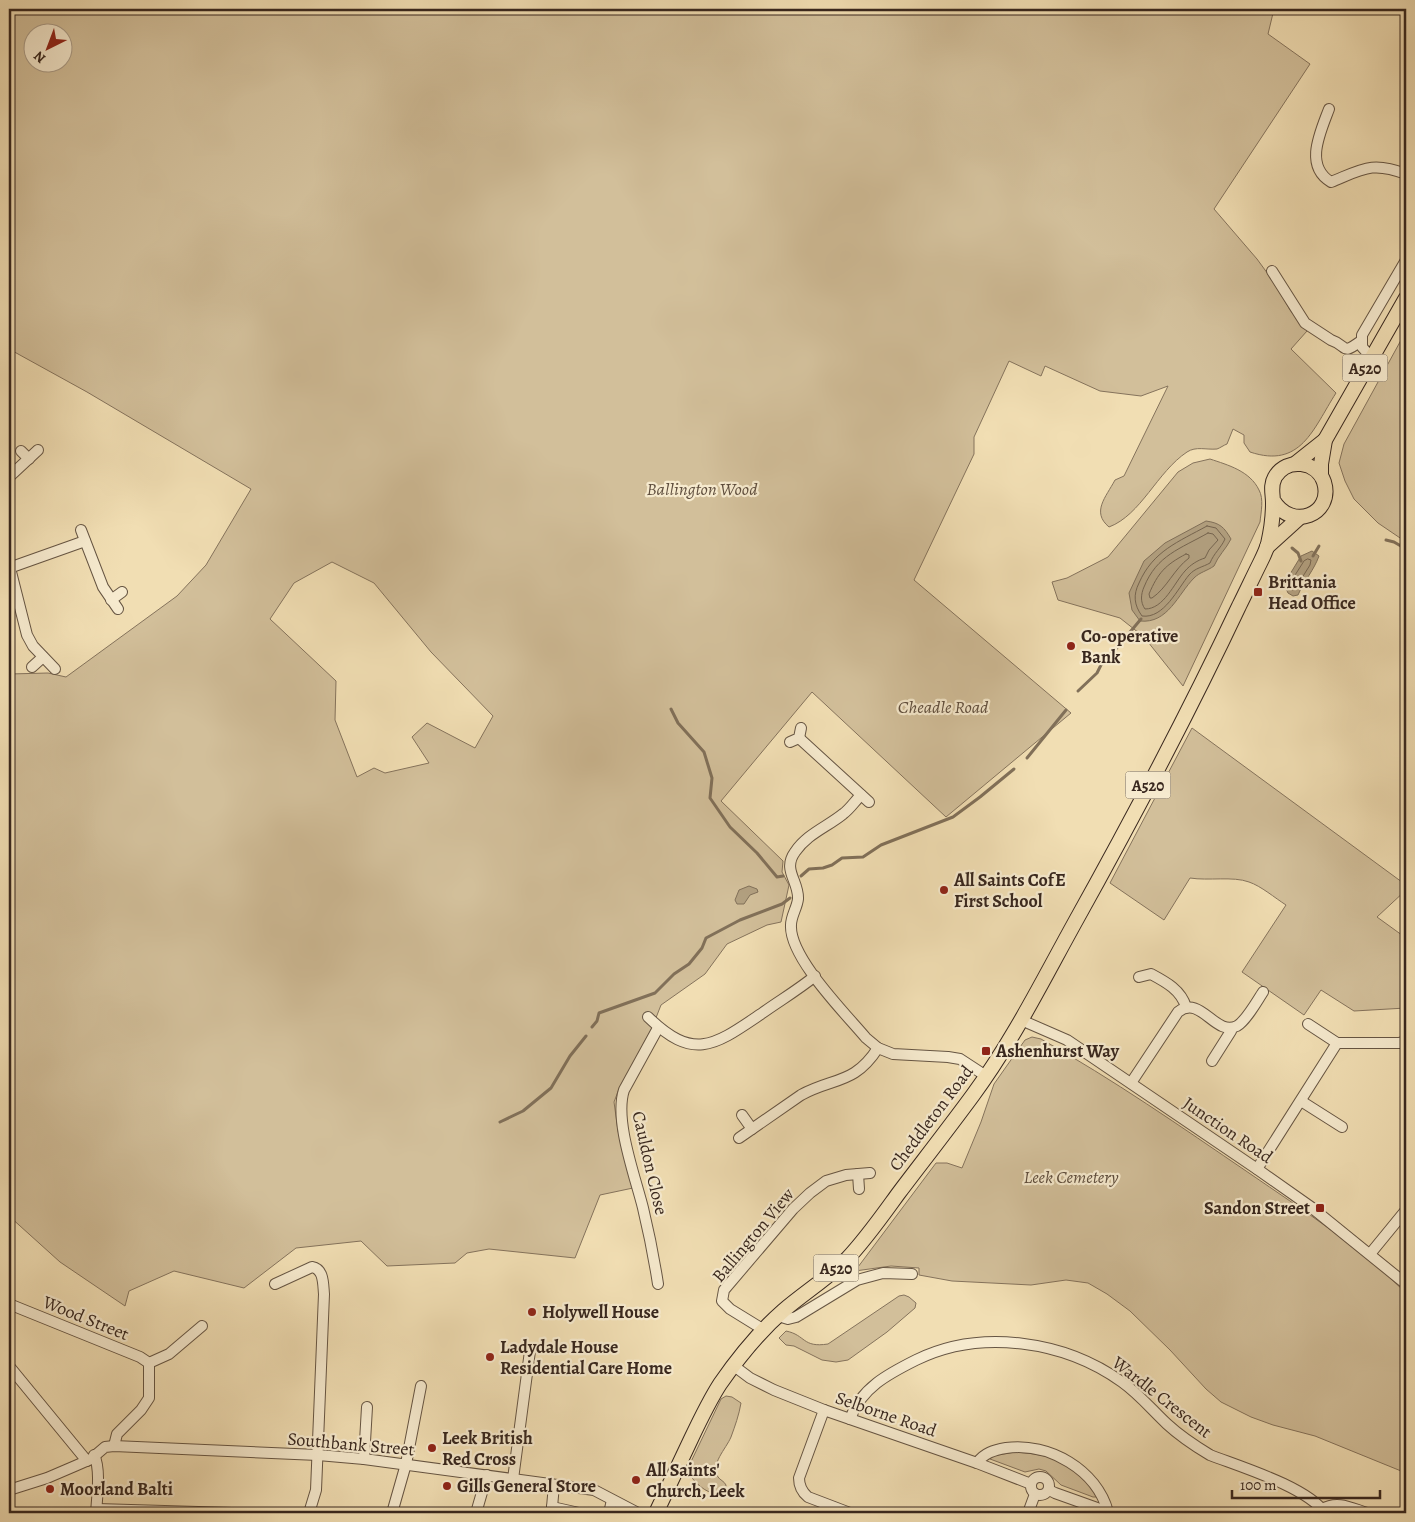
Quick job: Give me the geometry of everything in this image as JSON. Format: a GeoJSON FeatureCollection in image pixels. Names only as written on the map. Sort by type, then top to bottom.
{"type":"FeatureCollection","features":[{"type":"Feature","properties":{"kind":"highway","name":"Cheddleton Road"},"geometry":{"type":"LineString","coordinates":[[1268,547],[1299,518],[1312,514],[1321,505],[1325,496],[1325,488],[1320,464],[1325,440],[1406,298]]}},
{"type":"Feature","properties":{"kind":"highway","name":"Cheddleton Road"},"geometry":{"type":"LineString","coordinates":[[656,1513],[720,1384],[764,1330],[778,1316],[846,1260],[878,1221],[986,1076],[1021,1020],[1118,844],[1222,643],[1268,547],[1273,500],[1272,485],[1277,474],[1287,466],[1296,463],[1325,440]]}},
{"type":"Feature","properties":{"kind":"highway"},"geometry":{"type":"LineString","coordinates":[[1296,463],[1310,466],[1321,475]]}},
{"type":"Feature","properties":{"kind":"highway"},"geometry":{"type":"LineString","coordinates":[[1273,500],[1283,512],[1289,516],[1299,518]]}},
{"type":"Feature","properties":{"kind":"street"},"geometry":{"type":"LineString","coordinates":[[1329,109],[1317,142],[1316,156],[1320,174],[1332,182],[1362,169],[1382,166],[1406,174]]}},
{"type":"Feature","properties":{"kind":"street"},"geometry":{"type":"LineString","coordinates":[[1371,357],[1364,352],[1361,341],[1362,335],[1406,260]]}},
{"type":"Feature","properties":{"kind":"street"},"geometry":{"type":"LineString","coordinates":[[1272,271],[1305,323],[1345,350],[1350,350],[1361,341]]}},
{"type":"Feature","properties":{"kind":"street"},"geometry":{"type":"LineString","coordinates":[[9,477],[38,450]]}},
{"type":"Feature","properties":{"kind":"street"},"geometry":{"type":"LineString","coordinates":[[20,451],[29,459]]}},
{"type":"Feature","properties":{"kind":"street"},"geometry":{"type":"LineString","coordinates":[[81,530],[103,587],[118,609]]}},
{"type":"Feature","properties":{"kind":"street"},"geometry":{"type":"LineString","coordinates":[[56,669],[33,646],[27,635],[9,568],[85,541]]}},
{"type":"Feature","properties":{"kind":"street"},"geometry":{"type":"LineString","coordinates":[[111,600],[122,592]]}},
{"type":"Feature","properties":{"kind":"street"},"geometry":{"type":"LineString","coordinates":[[32,667],[43,657]]}},
{"type":"Feature","properties":{"kind":"street"},"geometry":{"type":"LineString","coordinates":[[797,736],[865,798],[814,832],[797,849],[792,857],[789,866],[798,898],[791,926],[794,942],[806,966],[866,1038],[878,1048],[893,1054],[960,1059],[986,1076]]}},
{"type":"Feature","properties":{"kind":"street"},"geometry":{"type":"LineString","coordinates":[[1139,977],[1151,974],[1167,983],[1182,996],[1186,1007]]}},
{"type":"Feature","properties":{"kind":"street"},"geometry":{"type":"LineString","coordinates":[[648,1017],[658,1028],[673,1038],[688,1044],[713,1043],[733,1033],[814,976]]}},
{"type":"Feature","properties":{"kind":"street"},"geometry":{"type":"LineString","coordinates":[[1212,1061],[1231,1028],[1241,1022],[1263,992]]}},
{"type":"Feature","properties":{"kind":"street"},"geometry":{"type":"LineString","coordinates":[[1130,1082],[1178,1012],[1186,1007],[1195,1009],[1222,1026],[1231,1028]]}},
{"type":"Feature","properties":{"kind":"street","name":"Junction Road"},"geometry":{"type":"LineString","coordinates":[[1021,1020],[1066,1040],[1258,1169],[1311,1207],[1406,1284]]}},
{"type":"Feature","properties":{"kind":"street"},"geometry":{"type":"LineString","coordinates":[[1308,1024],[1337,1043],[1399,1043],[1406,1041]]}},
{"type":"Feature","properties":{"kind":"street","name":"Cauldon Close"},"geometry":{"type":"LineString","coordinates":[[658,1028],[624,1090],[620,1101],[622,1126],[650,1239],[658,1284]]}},
{"type":"Feature","properties":{"kind":"street"},"geometry":{"type":"LineString","coordinates":[[1258,1169],[1337,1043]]}},
{"type":"Feature","properties":{"kind":"street"},"geometry":{"type":"LineString","coordinates":[[739,1138],[812,1089],[844,1079],[856,1073],[866,1065],[878,1048]]}},
{"type":"Feature","properties":{"kind":"street"},"geometry":{"type":"LineString","coordinates":[[1301,1101],[1342,1127]]}},
{"type":"Feature","properties":{"kind":"street"},"geometry":{"type":"LineString","coordinates":[[742,1115],[752,1129]]}},
{"type":"Feature","properties":{"kind":"street","name":"Ballington View"},"geometry":{"type":"LineString","coordinates":[[764,1330],[730,1309],[722,1301],[724,1290],[810,1193],[826,1181],[846,1175],[870,1173]]}},
{"type":"Feature","properties":{"kind":"street"},"geometry":{"type":"LineString","coordinates":[[858,1174],[859,1188]]}},
{"type":"Feature","properties":{"kind":"street"},"geometry":{"type":"LineString","coordinates":[[1370,1254],[1406,1210]]}},
{"type":"Feature","properties":{"kind":"street"},"geometry":{"type":"LineString","coordinates":[[274,1284],[312,1267],[319,1270],[322,1278],[324,1294],[318,1455],[316,1490],[309,1513]]}},
{"type":"Feature","properties":{"kind":"street"},"geometry":{"type":"LineString","coordinates":[[778,1316],[788,1319],[796,1317],[857,1280],[869,1276],[897,1272],[912,1274]]}},
{"type":"Feature","properties":{"kind":"street","name":"Wood Street"},"geometry":{"type":"LineString","coordinates":[[9,1304],[140,1357],[149,1363]]}},
{"type":"Feature","properties":{"kind":"street"},"geometry":{"type":"LineString","coordinates":[[9,1490],[47,1478],[90,1458],[105,1447],[114,1446],[117,1434],[141,1410],[149,1398],[149,1363],[169,1354],[202,1326]]}},
{"type":"Feature","properties":{"kind":"street","name":"Wardle Crescent"},"geometry":{"type":"LineString","coordinates":[[850,1419],[855,1406],[871,1388],[885,1376],[921,1357],[971,1344],[1004,1343],[1036,1345],[1077,1356],[1101,1368],[1123,1383],[1168,1425],[1197,1447],[1210,1454],[1302,1492],[1324,1511],[1334,1504],[1340,1504],[1367,1513]]}},
{"type":"Feature","properties":{"kind":"street"},"geometry":{"type":"LineString","coordinates":[[513,1479],[530,1351]]}},
{"type":"Feature","properties":{"kind":"street"},"geometry":{"type":"LineString","coordinates":[[9,1366],[90,1458],[97,1460],[96,1511],[232,1513]]}},
{"type":"Feature","properties":{"kind":"street","name":"Selborne Road"},"geometry":{"type":"LineString","coordinates":[[734,1366],[750,1378],[774,1390],[824,1410],[977,1463],[1031,1484]]}},
{"type":"Feature","properties":{"kind":"street"},"geometry":{"type":"LineString","coordinates":[[392,1513],[406,1464],[420,1386]]}},
{"type":"Feature","properties":{"kind":"street"},"geometry":{"type":"LineString","coordinates":[[364,1459],[368,1407]]}},
{"type":"Feature","properties":{"kind":"street"},"geometry":{"type":"LineString","coordinates":[[824,1410],[799,1482],[802,1493],[808,1498],[850,1513]]}},
{"type":"Feature","properties":{"kind":"street","name":"Southbank Street"},"geometry":{"type":"LineString","coordinates":[[114,1446],[318,1455],[406,1464],[594,1490],[638,1513]]}},
{"type":"Feature","properties":{"kind":"street"},"geometry":{"type":"LineString","coordinates":[[977,1463],[987,1453],[1018,1446],[1032,1448],[1057,1456],[1068,1461],[1090,1478],[1105,1500],[1110,1512]]}},
{"type":"Feature","properties":{"kind":"street"},"geometry":{"type":"LineString","coordinates":[[476,1513],[487,1476]]}},
{"type":"Feature","properties":{"kind":"street"},"geometry":{"type":"LineString","coordinates":[[1035,1478],[1044,1478],[1049,1484],[1048,1490],[1042,1495],[1035,1494],[1031,1489],[1031,1484],[1035,1478]]}},
{"type":"Feature","properties":{"kind":"street"},"geometry":{"type":"LineString","coordinates":[[554,1485],[552,1510],[579,1513]]}},
{"type":"Feature","properties":{"kind":"street"},"geometry":{"type":"LineString","coordinates":[[1048,1490],[1110,1512]]}},
{"type":"Feature","properties":{"kind":"street"},"geometry":{"type":"LineString","coordinates":[[1028,1513],[1035,1494]]}},
{"type":"Feature","properties":{"kind":"street"},"geometry":{"type":"LineString","coordinates":[[609,1513],[612,1500]]}},
{"type":"Feature","properties":{"kind":"green space"},"geometry":{"type":"Polygon","coordinates":[[[9,9],[1274,9],[1268,34],[1310,64],[1214,209],[1257,259],[1276,285],[1290,310],[1307,331],[1291,349],[1336,393],[1320,420],[1304,442],[1294,450],[1282,455],[1267,456],[1250,452],[1244,443],[1244,435],[1233,429],[1227,444],[1217,449],[1190,450],[1176,460],[1130,513],[1109,527],[1101,516],[1104,498],[1115,480],[1124,476],[1168,386],[1141,396],[1100,391],[1045,366],[1041,376],[1009,361],[974,437],[974,454],[914,580],[1071,713],[946,817],[812,692],[721,801],[783,861],[782,872],[789,885],[781,922],[767,925],[727,944],[705,974],[661,1005],[652,1028],[614,1102],[618,1131],[633,1188],[600,1195],[575,1258],[489,1249],[467,1253],[455,1263],[387,1266],[361,1241],[296,1248],[244,1288],[174,1271],[129,1291],[125,1306],[60,1262],[9,1216],[9,674],[48,673],[66,677],[177,596],[206,565],[251,489],[87,392],[9,349],[9,9]],[[332,562],[294,583],[270,619],[336,681],[335,720],[357,777],[374,768],[385,773],[429,763],[412,737],[427,723],[475,748],[493,716],[431,652],[374,583],[332,562]]]}},
{"type":"Feature","properties":{"kind":"green space"},"geometry":{"type":"Polygon","coordinates":[[[1406,331],[1406,542],[1378,523],[1354,499],[1339,463],[1344,444],[1406,331]]]}},
{"type":"Feature","properties":{"kind":"green space"},"geometry":{"type":"Polygon","coordinates":[[[1210,459],[1244,473],[1255,483],[1261,494],[1261,514],[1260,522],[1183,686],[1144,637],[1120,618],[1058,600],[1052,582],[1067,578],[1108,557],[1178,472],[1193,463],[1210,459]]]}},
{"type":"Feature","properties":{"kind":"green space"},"geometry":{"type":"Polygon","coordinates":[[[1192,728],[1406,885],[1406,890],[1377,917],[1406,938],[1406,1008],[1354,1011],[1321,990],[1304,1015],[1242,972],[1286,905],[1254,884],[1236,879],[1190,878],[1164,920],[1110,883],[1192,728]]]}},
{"type":"Feature","properties":{"kind":"green space","name":"Leek Cemetery"},"geometry":{"type":"Polygon","coordinates":[[[1032,1037],[1041,1039],[1121,1087],[1290,1201],[1370,1260],[1406,1293],[1406,1473],[1315,1436],[1251,1417],[1221,1402],[1130,1311],[1088,1283],[1066,1280],[1031,1285],[952,1281],[919,1275],[919,1268],[891,1266],[855,1271],[936,1163],[947,1163],[962,1168],[994,1084],[1025,1040],[1032,1037]]]}},
{"type":"Feature","properties":{"kind":"green space"},"geometry":{"type":"Polygon","coordinates":[[[904,1295],[916,1303],[915,1308],[887,1332],[848,1360],[836,1362],[822,1360],[794,1346],[786,1345],[779,1338],[786,1331],[797,1335],[809,1343],[828,1344],[899,1296],[904,1295]]]}},
{"type":"Feature","properties":{"kind":"green space"},"geometry":{"type":"Polygon","coordinates":[[[726,1396],[732,1397],[741,1403],[731,1437],[717,1462],[716,1472],[726,1485],[725,1492],[720,1495],[701,1487],[687,1470],[721,1399],[726,1396]]]}},
{"type":"Feature","properties":{"kind":"green space"},"geometry":{"type":"Polygon","coordinates":[[[1015,1452],[1042,1455],[1066,1464],[1084,1477],[1098,1497],[1093,1497],[1061,1485],[1046,1471],[1039,1469],[1025,1472],[990,1459],[991,1456],[1015,1452]]]}},
{"type":"Feature","properties":{"kind":"water"},"geometry":{"type":"Polygon","coordinates":[[[1206,521],[1221,526],[1231,539],[1214,566],[1194,578],[1172,607],[1165,613],[1150,621],[1140,621],[1132,610],[1129,593],[1144,561],[1165,543],[1206,521]]]}},
{"type":"Feature","properties":{"kind":"water"},"geometry":{"type":"Polygon","coordinates":[[[1312,551],[1319,556],[1317,561],[1298,595],[1293,596],[1288,593],[1284,584],[1301,556],[1312,551]]]}},
{"type":"Feature","properties":{"kind":"water"},"geometry":{"type":"Polygon","coordinates":[[[749,886],[757,889],[758,892],[750,895],[744,904],[737,904],[735,900],[739,890],[749,886]]]}},
{"type":"Feature","properties":{"kind":"waterway"},"geometry":{"type":"LineString","coordinates":[[1386,540],[1406,549]]}},
{"type":"Feature","properties":{"kind":"waterway"},"geometry":{"type":"LineString","coordinates":[[1313,556],[1319,546]]}},
{"type":"Feature","properties":{"kind":"waterway"},"geometry":{"type":"LineString","coordinates":[[1292,548],[1298,553],[1301,561]]}},
{"type":"Feature","properties":{"kind":"waterway"},"geometry":{"type":"LineString","coordinates":[[1078,691],[1097,673],[1104,659],[1115,650],[1141,619]]}},
{"type":"Feature","properties":{"kind":"waterway"},"geometry":{"type":"LineString","coordinates":[[671,709],[678,723],[704,752],[712,778],[710,798],[730,827],[757,853],[777,877],[783,876]]}},
{"type":"Feature","properties":{"kind":"waterway"},"geometry":{"type":"LineString","coordinates":[[1027,758],[1066,710]]}},
{"type":"Feature","properties":{"kind":"waterway"},"geometry":{"type":"LineString","coordinates":[[801,876],[809,869],[823,868],[832,865],[842,858],[863,857],[881,845],[953,817],[1014,769]]}},
{"type":"Feature","properties":{"kind":"waterway"},"geometry":{"type":"LineString","coordinates":[[592,1027],[597,1021],[599,1013],[655,993],[674,974],[689,964],[702,948],[706,938],[740,920],[782,904],[790,898]]}},
{"type":"Feature","properties":{"kind":"waterway"},"geometry":{"type":"LineString","coordinates":[[500,1122],[523,1111],[551,1088],[570,1056],[586,1036]]}},
{"type":"Feature","properties":{"kind":"place","name":"Brittania Head Office"},"geometry":{"type":"Point","coordinates":[1258,592]}},
{"type":"Feature","properties":{"kind":"place","name":"Co-operative Bank"},"geometry":{"type":"Point","coordinates":[1071,646]}},
{"type":"Feature","properties":{"kind":"place","name":"All Saints CofE First School"},"geometry":{"type":"Point","coordinates":[944,890]}},
{"type":"Feature","properties":{"kind":"place","name":"Ashenhurst Way"},"geometry":{"type":"Point","coordinates":[986,1051]}},
{"type":"Feature","properties":{"kind":"place","name":"Sandon Street"},"geometry":{"type":"Point","coordinates":[1320,1208]}},
{"type":"Feature","properties":{"kind":"place","name":"Holywell House"},"geometry":{"type":"Point","coordinates":[532,1312]}},
{"type":"Feature","properties":{"kind":"place","name":"Ladydale House Residential Care Home"},"geometry":{"type":"Point","coordinates":[490,1357]}},
{"type":"Feature","properties":{"kind":"place","name":"Leek British Red Cross"},"geometry":{"type":"Point","coordinates":[432,1448]}},
{"type":"Feature","properties":{"kind":"place","name":"All Saints' Church, Leek"},"geometry":{"type":"Point","coordinates":[636,1480]}},
{"type":"Feature","properties":{"kind":"place","name":"Gills General Store"},"geometry":{"type":"Point","coordinates":[447,1486]}},
{"type":"Feature","properties":{"kind":"place","name":"Moorland Balti"},"geometry":{"type":"Point","coordinates":[50,1489]}},
{"type":"Feature","properties":{"kind":"park label","name":"Ballington Wood"},"geometry":{"type":"Point","coordinates":[702,489]}},
{"type":"Feature","properties":{"kind":"park label","name":"Cheadle Road"},"geometry":{"type":"Point","coordinates":[943,707]}}]}
